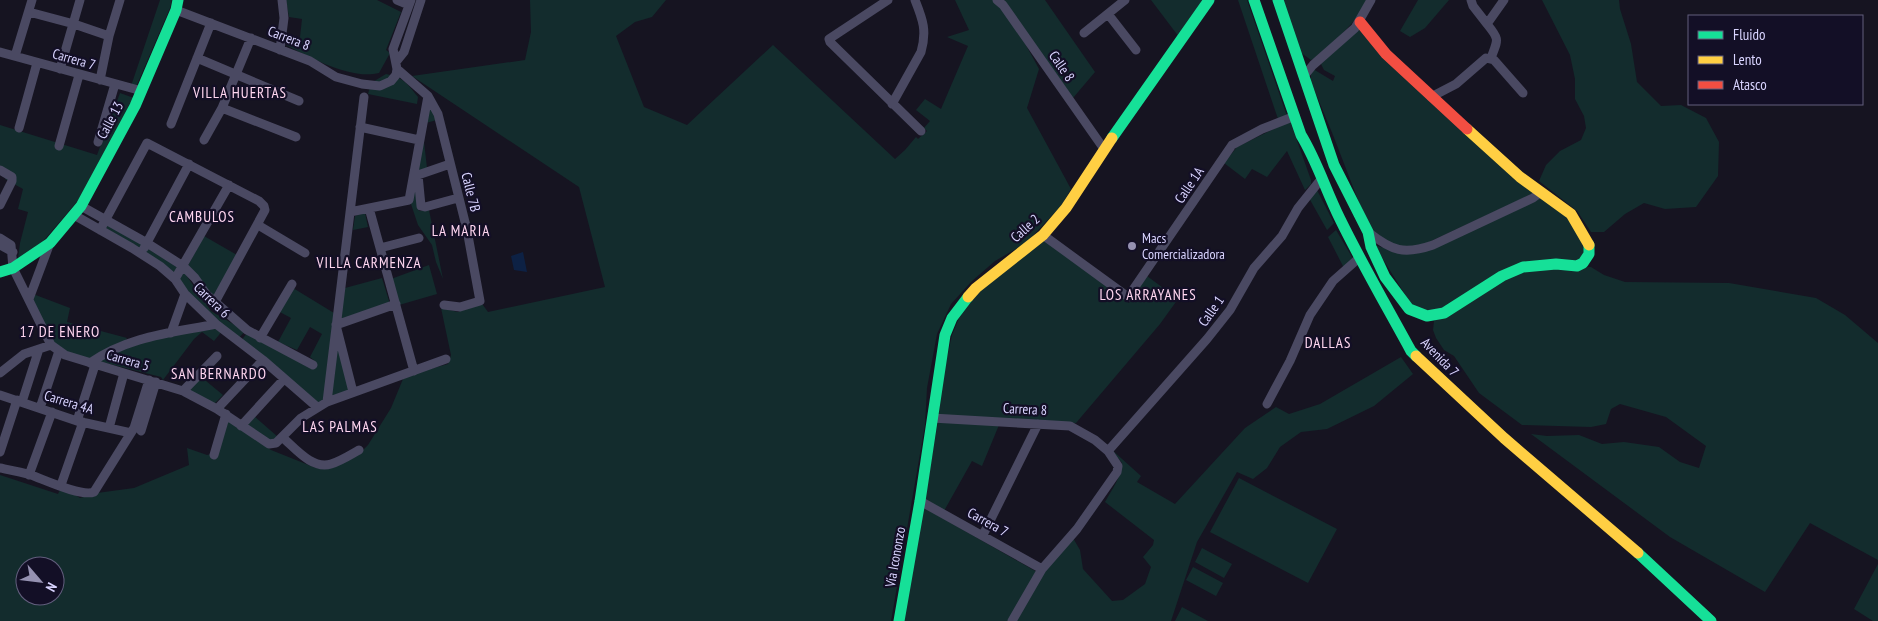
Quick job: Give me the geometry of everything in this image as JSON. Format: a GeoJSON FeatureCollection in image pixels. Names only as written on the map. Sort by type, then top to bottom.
{"type":"FeatureCollection","features":[{"type":"Feature","properties":{"kind":"main road","name":"Calle 2"},"geometry":{"type":"LineString","coordinates":[[921,499],[945,335],[952,318],[976,288],[1042,235],[1066,208],[1104,149],[1209,0]]}},
{"type":"Feature","properties":{"kind":"main road","name":"Avenida 7"},"geometry":{"type":"LineString","coordinates":[[1254,0],[1301,135],[1312,153],[1339,219],[1411,350],[1422,364],[1504,438],[1617,533],[1711,621]]}},
{"type":"Feature","properties":{"kind":"main road"},"geometry":{"type":"LineString","coordinates":[[1278,0],[1334,165],[1368,232],[1371,248],[1386,276],[1409,309],[1427,316],[1444,313],[1502,276],[1522,267],[1547,264],[1577,266],[1583,263],[1589,254],[1590,246],[1571,214],[1493,153],[1431,97],[1386,54],[1360,22]]}},
{"type":"Feature","properties":{"kind":"main road","name":"Calle 13"},"geometry":{"type":"LineString","coordinates":[[0,272],[13,268],[50,243],[78,210],[142,91],[177,5]]}},
{"type":"Feature","properties":{"kind":"main road","name":"Vía Icononzo"},"geometry":{"type":"LineString","coordinates":[[899,621],[921,499]]}},
{"type":"Feature","properties":{"kind":"street"},"geometry":{"type":"LineString","coordinates":[[15,56],[32,0]]}},
{"type":"Feature","properties":{"kind":"street"},"geometry":{"type":"LineString","coordinates":[[60,69],[80,0]]}},
{"type":"Feature","properties":{"kind":"street"},"geometry":{"type":"LineString","coordinates":[[100,80],[109,36],[120,0]]}},
{"type":"Feature","properties":{"kind":"street"},"geometry":{"type":"LineString","coordinates":[[280,50],[284,18],[282,0]]}},
{"type":"Feature","properties":{"kind":"street"},"geometry":{"type":"LineString","coordinates":[[397,0],[410,3],[393,49],[397,65]]}},
{"type":"Feature","properties":{"kind":"street"},"geometry":{"type":"LineString","coordinates":[[397,65],[404,52],[421,0]]}},
{"type":"Feature","properties":{"kind":"street"},"geometry":{"type":"LineString","coordinates":[[888,0],[829,39],[921,131]]}},
{"type":"Feature","properties":{"kind":"street"},"geometry":{"type":"LineString","coordinates":[[892,104],[921,52],[924,43],[925,28],[915,0]]}},
{"type":"Feature","properties":{"kind":"street","name":"Calle 8"},"geometry":{"type":"LineString","coordinates":[[997,0],[1003,5],[1104,149]]}},
{"type":"Feature","properties":{"kind":"street"},"geometry":{"type":"LineString","coordinates":[[1084,33],[1125,0]]}},
{"type":"Feature","properties":{"kind":"street"},"geometry":{"type":"LineString","coordinates":[[1304,76],[1313,65],[1355,28],[1371,0]]}},
{"type":"Feature","properties":{"kind":"street"},"geometry":{"type":"LineString","coordinates":[[1471,0],[1473,6],[1497,37],[1491,58]]}},
{"type":"Feature","properties":{"kind":"street"},"geometry":{"type":"LineString","coordinates":[[1487,24],[1504,0]]}},
{"type":"Feature","properties":{"kind":"street","name":"Carrera 8"},"geometry":{"type":"LineString","coordinates":[[177,5],[211,23],[310,61],[336,77],[362,84],[380,86],[391,81],[396,75],[397,65]]}},
{"type":"Feature","properties":{"kind":"street"},"geometry":{"type":"LineString","coordinates":[[29,12],[109,36]]}},
{"type":"Feature","properties":{"kind":"street"},"geometry":{"type":"LineString","coordinates":[[1108,14],[1136,50]]}},
{"type":"Feature","properties":{"kind":"street"},"geometry":{"type":"LineString","coordinates":[[171,124],[211,23]]}},
{"type":"Feature","properties":{"kind":"street"},"geometry":{"type":"LineString","coordinates":[[204,140],[222,108],[251,38]]}},
{"type":"Feature","properties":{"kind":"street","name":"Carrera 7"},"geometry":{"type":"LineString","coordinates":[[0,52],[142,91]]}},
{"type":"Feature","properties":{"kind":"street"},"geometry":{"type":"LineString","coordinates":[[197,58],[299,101]]}},
{"type":"Feature","properties":{"kind":"street"},"geometry":{"type":"LineString","coordinates":[[1431,97],[1456,84],[1486,58],[1491,58],[1501,67],[1523,93]]}},
{"type":"Feature","properties":{"kind":"street"},"geometry":{"type":"LineString","coordinates":[[19,128],[37,63]]}},
{"type":"Feature","properties":{"kind":"street","name":"Calle 7B"},"geometry":{"type":"LineString","coordinates":[[397,65],[428,96],[438,114],[480,301],[460,307],[444,305]]}},
{"type":"Feature","properties":{"kind":"street"},"geometry":{"type":"LineString","coordinates":[[59,146],[79,75]]}},
{"type":"Feature","properties":{"kind":"street"},"geometry":{"type":"LineString","coordinates":[[98,142],[115,84]]}},
{"type":"Feature","properties":{"kind":"street"},"geometry":{"type":"LineString","coordinates":[[327,402],[364,96]]}},
{"type":"Feature","properties":{"kind":"street"},"geometry":{"type":"LineString","coordinates":[[350,212],[409,200],[428,96]]}},
{"type":"Feature","properties":{"kind":"street"},"geometry":{"type":"LineString","coordinates":[[222,108],[296,137]]}},
{"type":"Feature","properties":{"kind":"street","name":"Calle 1A"},"geometry":{"type":"LineString","coordinates":[[1042,235],[1128,297],[1232,145],[1262,129],[1295,116]]}},
{"type":"Feature","properties":{"kind":"street"},"geometry":{"type":"LineString","coordinates":[[360,127],[419,140]]}},
{"type":"Feature","properties":{"kind":"street"},"geometry":{"type":"LineString","coordinates":[[100,230],[147,143],[259,201],[264,206],[264,210],[258,225],[215,302]]}},
{"type":"Feature","properties":{"kind":"street"},"geometry":{"type":"LineString","coordinates":[[141,254],[189,164]]}},
{"type":"Feature","properties":{"kind":"street"},"geometry":{"type":"LineString","coordinates":[[450,164],[418,174],[421,206],[425,208],[458,198]]}},
{"type":"Feature","properties":{"kind":"street"},"geometry":{"type":"LineString","coordinates":[[0,170],[12,178],[1,199]]}},
{"type":"Feature","properties":{"kind":"street","name":"Calle 1"},"geometry":{"type":"LineString","coordinates":[[1108,451],[1208,339],[1230,310],[1254,268],[1282,236],[1298,208],[1322,178]]}},
{"type":"Feature","properties":{"kind":"street"},"geometry":{"type":"LineString","coordinates":[[175,279],[229,185]]}},
{"type":"Feature","properties":{"kind":"street"},"geometry":{"type":"LineString","coordinates":[[1368,232],[1394,250],[1416,251],[1433,245],[1533,198],[1541,192]]}},
{"type":"Feature","properties":{"kind":"street"},"geometry":{"type":"LineString","coordinates":[[370,208],[414,371]]}},
{"type":"Feature","properties":{"kind":"street","name":"Carrera 6"},"geometry":{"type":"LineString","coordinates":[[78,210],[106,219],[183,266],[196,278],[207,295],[247,330],[313,365]]}},
{"type":"Feature","properties":{"kind":"street","name":"Carrera 6"},"geometry":{"type":"LineString","coordinates":[[78,210],[100,230],[141,254],[175,279],[185,294],[216,324],[317,407]]}},
{"type":"Feature","properties":{"kind":"street"},"geometry":{"type":"LineString","coordinates":[[258,225],[305,253]]}},
{"type":"Feature","properties":{"kind":"street"},"geometry":{"type":"LineString","coordinates":[[0,238],[11,245],[13,268],[51,346],[24,354],[0,373]]}},
{"type":"Feature","properties":{"kind":"street"},"geometry":{"type":"LineString","coordinates":[[380,248],[419,238]]}},
{"type":"Feature","properties":{"kind":"street","name":"Calle 13"},"geometry":{"type":"LineString","coordinates":[[29,299],[50,243]]}},
{"type":"Feature","properties":{"kind":"street"},"geometry":{"type":"LineString","coordinates":[[0,245],[13,252]]}},
{"type":"Feature","properties":{"kind":"street"},"geometry":{"type":"LineString","coordinates":[[1267,404],[1290,361],[1310,315],[1333,281],[1359,258]]}},
{"type":"Feature","properties":{"kind":"street"},"geometry":{"type":"LineString","coordinates":[[260,338],[292,284]]}},
{"type":"Feature","properties":{"kind":"street"},"geometry":{"type":"LineString","coordinates":[[171,333],[185,294]]}},
{"type":"Feature","properties":{"kind":"street"},"geometry":{"type":"LineString","coordinates":[[336,325],[396,304]]}},
{"type":"Feature","properties":{"kind":"street"},"geometry":{"type":"LineString","coordinates":[[61,485],[80,421],[92,364],[106,351],[129,342],[216,324]]}},
{"type":"Feature","properties":{"kind":"street"},"geometry":{"type":"LineString","coordinates":[[336,325],[354,392]]}},
{"type":"Feature","properties":{"kind":"street"},"geometry":{"type":"LineString","coordinates":[[239,341],[247,330]]}},
{"type":"Feature","properties":{"kind":"street","name":"Carrera 5"},"geometry":{"type":"LineString","coordinates":[[51,346],[65,355],[183,392],[226,414],[242,426],[273,444],[282,437]]}},
{"type":"Feature","properties":{"kind":"street"},"geometry":{"type":"LineString","coordinates":[[0,452],[39,349]]}},
{"type":"Feature","properties":{"kind":"street"},"geometry":{"type":"LineString","coordinates":[[40,408],[59,351]]}},
{"type":"Feature","properties":{"kind":"street"},"geometry":{"type":"LineString","coordinates":[[183,392],[217,356]]}},
{"type":"Feature","properties":{"kind":"street"},"geometry":{"type":"LineString","coordinates":[[359,450],[330,465],[318,465],[301,454],[282,437],[301,418],[327,402],[446,359]]}},
{"type":"Feature","properties":{"kind":"street"},"geometry":{"type":"LineString","coordinates":[[217,409],[262,360]]}},
{"type":"Feature","properties":{"kind":"street"},"geometry":{"type":"LineString","coordinates":[[109,428],[124,373]]}},
{"type":"Feature","properties":{"kind":"street"},"geometry":{"type":"LineString","coordinates":[[242,426],[284,379]]}},
{"type":"Feature","properties":{"kind":"street"},"geometry":{"type":"LineString","coordinates":[[141,431],[152,381]]}},
{"type":"Feature","properties":{"kind":"street"},"geometry":{"type":"LineString","coordinates":[[0,468],[61,485],[70,490],[86,493],[94,492],[131,433],[152,381]]}},
{"type":"Feature","properties":{"kind":"street","name":"Carrera 4A"},"geometry":{"type":"LineString","coordinates":[[0,395],[80,421],[131,433]]}},
{"type":"Feature","properties":{"kind":"street"},"geometry":{"type":"LineString","coordinates":[[29,475],[52,412]]}},
{"type":"Feature","properties":{"kind":"street"},"geometry":{"type":"LineString","coordinates":[[214,455],[226,414]]}},
{"type":"Feature","properties":{"kind":"street","name":"Carrera 8"},"geometry":{"type":"LineString","coordinates":[[932,418],[1070,426],[1095,440],[1108,451]]}},
{"type":"Feature","properties":{"kind":"street"},"geometry":{"type":"LineString","coordinates":[[983,535],[1038,424]]}},
{"type":"Feature","properties":{"kind":"street"},"geometry":{"type":"LineString","coordinates":[[1012,621],[1042,569],[1077,529],[1117,472],[1118,466],[1108,451]]}},
{"type":"Feature","properties":{"kind":"street","name":"Carrera 7"},"geometry":{"type":"LineString","coordinates":[[921,499],[1042,569]]}},
{"type":"Feature","properties":{"kind":"green space"},"geometry":{"type":"Polygon","coordinates":[[[160,0],[172,0],[170,8],[136,87],[131,86],[160,0]]]}},
{"type":"Feature","properties":{"kind":"green space"},"geometry":{"type":"Polygon","coordinates":[[[286,0],[377,0],[401,12],[386,50],[390,53],[379,73],[368,74],[344,71],[286,45],[299,46],[302,19],[289,17],[286,0]]]}},
{"type":"Feature","properties":{"kind":"green space"},"geometry":{"type":"Polygon","coordinates":[[[530,0],[666,0],[652,17],[635,22],[616,36],[644,107],[687,125],[773,45],[895,159],[916,137],[918,139],[927,131],[924,128],[930,121],[916,110],[925,99],[941,109],[968,46],[947,37],[969,30],[955,0],[993,0],[1007,15],[1019,33],[1039,69],[1027,108],[1071,189],[1061,206],[1026,243],[995,261],[972,281],[951,304],[937,334],[927,388],[925,425],[891,621],[0,621],[0,475],[58,494],[62,486],[80,498],[97,493],[134,488],[189,465],[187,448],[207,455],[211,454],[224,416],[271,450],[316,468],[330,468],[362,451],[368,445],[391,408],[403,379],[419,372],[448,364],[451,355],[441,308],[458,312],[480,301],[488,312],[605,287],[579,187],[412,76],[525,60],[531,32],[530,0]]]}},
{"type":"Feature","properties":{"kind":"green space"},"geometry":{"type":"Polygon","coordinates":[[[1004,0],[1045,0],[1095,72],[1073,98],[1004,0]]]}},
{"type":"Feature","properties":{"kind":"green space"},"geometry":{"type":"Polygon","coordinates":[[[1151,0],[1204,0],[1179,37],[1151,0]]]}},
{"type":"Feature","properties":{"kind":"green space"},"geometry":{"type":"Polygon","coordinates":[[[1238,0],[1247,0],[1287,116],[1278,119],[1238,0]]]}},
{"type":"Feature","properties":{"kind":"green space"},"geometry":{"type":"Polygon","coordinates":[[[1281,0],[1369,0],[1345,31],[1316,58],[1311,60],[1300,52],[1281,0]]]}},
{"type":"Feature","properties":{"kind":"green space"},"geometry":{"type":"Polygon","coordinates":[[[1418,0],[1449,0],[1425,28],[1410,37],[1400,31],[1418,0]]]}},
{"type":"Feature","properties":{"kind":"green space"},"geometry":{"type":"Polygon","coordinates":[[[1542,0],[1619,0],[1631,44],[1637,82],[1661,106],[1681,105],[1706,118],[1719,142],[1718,176],[1696,207],[1665,209],[1644,203],[1625,214],[1604,232],[1591,232],[1577,211],[1539,181],[1546,165],[1560,151],[1581,140],[1586,128],[1584,116],[1575,99],[1575,79],[1570,55],[1542,0]]]}},
{"type":"Feature","properties":{"kind":"green space"},"geometry":{"type":"Polygon","coordinates":[[[1360,25],[1537,192],[1416,248],[1395,247],[1372,231],[1365,218],[1311,82],[1311,72],[1313,69],[1333,81],[1335,76],[1324,70],[1320,62],[1360,25]]]}},
{"type":"Feature","properties":{"kind":"green space"},"geometry":{"type":"Polygon","coordinates":[[[386,74],[401,79],[408,85],[418,97],[417,104],[368,94],[371,83],[386,74]]]}},
{"type":"Feature","properties":{"kind":"green space"},"geometry":{"type":"Polygon","coordinates":[[[120,93],[134,98],[81,197],[39,246],[18,259],[28,212],[18,209],[23,189],[5,179],[5,170],[0,167],[0,125],[97,155],[120,93]]]}},
{"type":"Feature","properties":{"kind":"green space"},"geometry":{"type":"Polygon","coordinates":[[[425,102],[435,114],[437,120],[422,124],[427,168],[414,178],[419,211],[429,210],[443,279],[432,245],[418,225],[409,198],[425,102]]]}},
{"type":"Feature","properties":{"kind":"green space"},"geometry":{"type":"Polygon","coordinates":[[[1290,121],[1311,180],[1311,184],[1305,190],[1287,151],[1267,177],[1252,169],[1245,179],[1224,163],[1237,147],[1290,121]]]}},
{"type":"Feature","properties":{"kind":"green space"},"geometry":{"type":"Polygon","coordinates":[[[1317,190],[1334,223],[1327,230],[1309,198],[1317,190]]]}},
{"type":"Feature","properties":{"kind":"green space"},"geometry":{"type":"Polygon","coordinates":[[[1543,196],[1570,215],[1586,253],[1578,260],[1528,262],[1444,310],[1421,310],[1411,304],[1374,245],[1405,254],[1543,196]]]}},
{"type":"Feature","properties":{"kind":"green space"},"geometry":{"type":"Polygon","coordinates":[[[365,213],[368,227],[353,230],[355,216],[365,213]]]}},
{"type":"Feature","properties":{"kind":"green space"},"geometry":{"type":"Polygon","coordinates":[[[107,222],[142,244],[139,249],[104,227],[107,222]]]}},
{"type":"Feature","properties":{"kind":"green space"},"geometry":{"type":"Polygon","coordinates":[[[1336,230],[1355,262],[1344,268],[1328,237],[1336,230]]]}},
{"type":"Feature","properties":{"kind":"green space"},"geometry":{"type":"Polygon","coordinates":[[[204,236],[237,255],[213,304],[186,269],[204,236]]]}},
{"type":"Feature","properties":{"kind":"green space"},"geometry":{"type":"Polygon","coordinates":[[[1043,239],[1129,303],[1147,276],[1178,299],[1160,324],[1076,423],[939,415],[940,390],[952,335],[959,318],[980,290],[1043,239]]]}},
{"type":"Feature","properties":{"kind":"green space"},"geometry":{"type":"Polygon","coordinates":[[[147,248],[180,269],[176,275],[145,253],[147,248]]]}},
{"type":"Feature","properties":{"kind":"green space"},"geometry":{"type":"Polygon","coordinates":[[[429,265],[437,294],[399,305],[391,279],[429,265]]]}},
{"type":"Feature","properties":{"kind":"green space"},"geometry":{"type":"Polygon","coordinates":[[[1591,267],[1604,275],[1625,282],[1729,283],[1816,298],[1845,315],[1878,343],[1878,560],[1810,523],[1765,592],[1670,537],[1531,434],[1547,436],[1579,435],[1602,444],[1624,442],[1659,447],[1680,462],[1699,468],[1706,446],[1666,417],[1620,404],[1611,409],[1606,424],[1591,427],[1522,425],[1479,393],[1454,356],[1444,350],[1436,338],[1433,330],[1434,321],[1513,274],[1543,268],[1591,267]]]}},
{"type":"Feature","properties":{"kind":"green space"},"geometry":{"type":"Polygon","coordinates":[[[184,272],[211,311],[245,331],[238,339],[201,307],[177,279],[184,272]]]}},
{"type":"Feature","properties":{"kind":"green space"},"geometry":{"type":"Polygon","coordinates":[[[382,278],[390,304],[340,321],[345,288],[382,278]]]}},
{"type":"Feature","properties":{"kind":"green space"},"geometry":{"type":"Polygon","coordinates":[[[293,288],[334,313],[324,400],[317,403],[241,341],[247,333],[316,362],[310,357],[322,334],[310,327],[297,350],[278,342],[291,318],[278,311],[293,288]]]}},
{"type":"Feature","properties":{"kind":"green space"},"geometry":{"type":"Polygon","coordinates":[[[33,294],[70,308],[67,322],[127,338],[125,341],[90,359],[64,352],[52,342],[32,299],[33,294]]]}},
{"type":"Feature","properties":{"kind":"green space"},"geometry":{"type":"Polygon","coordinates":[[[217,326],[223,330],[214,341],[202,332],[194,339],[163,380],[161,377],[98,361],[129,344],[217,326]]]}},
{"type":"Feature","properties":{"kind":"green space"},"geometry":{"type":"Polygon","coordinates":[[[337,334],[349,392],[330,398],[337,334]]]}},
{"type":"Feature","properties":{"kind":"green space"},"geometry":{"type":"Polygon","coordinates":[[[1401,357],[1413,374],[1374,406],[1327,429],[1301,432],[1280,447],[1267,468],[1253,479],[1237,472],[1197,542],[1171,621],[902,621],[923,507],[1037,572],[1046,570],[1073,538],[1080,550],[1083,569],[1112,601],[1123,600],[1145,584],[1151,567],[1143,557],[1153,545],[1154,540],[1105,502],[1118,479],[1122,463],[1111,449],[1141,476],[1137,482],[1175,504],[1245,428],[1276,407],[1289,414],[1320,404],[1401,357]]]}},
{"type":"Feature","properties":{"kind":"green space"},"geometry":{"type":"Polygon","coordinates":[[[200,376],[223,395],[214,404],[187,392],[200,376]]]}},
{"type":"Feature","properties":{"kind":"green space"},"geometry":{"type":"Polygon","coordinates":[[[253,415],[278,437],[273,442],[245,426],[253,415]]]}},
{"type":"Feature","properties":{"kind":"green space"},"geometry":{"type":"Polygon","coordinates":[[[938,421],[999,425],[982,466],[972,461],[944,511],[925,499],[938,421]]]}},
{"type":"Feature","properties":{"kind":"green space"},"geometry":{"type":"Polygon","coordinates":[[[1239,478],[1337,529],[1308,583],[1210,532],[1239,478]]]}},
{"type":"Feature","properties":{"kind":"green space"},"geometry":{"type":"Polygon","coordinates":[[[1202,548],[1232,564],[1224,578],[1195,562],[1202,548]]]}},
{"type":"Feature","properties":{"kind":"green space"},"geometry":{"type":"Polygon","coordinates":[[[1878,564],[1878,621],[1873,621],[1854,609],[1878,564]]]}},
{"type":"Feature","properties":{"kind":"green space"},"geometry":{"type":"Polygon","coordinates":[[[1193,567],[1223,583],[1216,596],[1186,580],[1193,567]]]}},
{"type":"Feature","properties":{"kind":"green space"},"geometry":{"type":"Polygon","coordinates":[[[1182,607],[1208,621],[1175,621],[1182,607]]]}},
{"type":"Feature","properties":{"kind":"water"},"geometry":{"type":"Polygon","coordinates":[[[523,252],[527,272],[514,270],[511,256],[523,252]]]}},
{"type":"Feature","properties":{"kind":"traffic: fast"},"geometry":{"type":"LineString","coordinates":[[0,272],[13,268],[50,243],[81,206],[135,106],[176,10],[178,0]]}},
{"type":"Feature","properties":{"kind":"traffic: fast"},"geometry":{"type":"LineString","coordinates":[[1112,138],[1209,0]]}},
{"type":"Feature","properties":{"kind":"traffic: fast"},"geometry":{"type":"LineString","coordinates":[[1254,0],[1301,135],[1357,252],[1411,351],[1416,356]]}},
{"type":"Feature","properties":{"kind":"traffic: fast"},"geometry":{"type":"LineString","coordinates":[[1278,0],[1334,165],[1368,232],[1371,247],[1385,277],[1409,309],[1427,316],[1444,313],[1502,276],[1523,267],[1556,264],[1577,266],[1583,263],[1589,254],[1589,245]]}},
{"type":"Feature","properties":{"kind":"traffic: fast"},"geometry":{"type":"LineString","coordinates":[[899,621],[920,501],[945,335],[952,318],[968,297]]}},
{"type":"Feature","properties":{"kind":"traffic: fast"},"geometry":{"type":"LineString","coordinates":[[1638,553],[1711,621]]}},
{"type":"Feature","properties":{"kind":"traffic: slow"},"geometry":{"type":"LineString","coordinates":[[1467,129],[1520,177],[1571,214],[1589,245]]}},
{"type":"Feature","properties":{"kind":"traffic: slow"},"geometry":{"type":"LineString","coordinates":[[968,297],[976,288],[1043,235],[1066,208],[1112,138]]}},
{"type":"Feature","properties":{"kind":"traffic: slow"},"geometry":{"type":"LineString","coordinates":[[1416,356],[1504,438],[1638,553]]}},
{"type":"Feature","properties":{"kind":"traffic: jam"},"geometry":{"type":"LineString","coordinates":[[1360,22],[1386,54],[1467,129]]}},
{"type":"Feature","properties":{"kind":"place","name":"Macs Comercializadora"},"geometry":{"type":"Point","coordinates":[1132,246]}},
{"type":"Feature","properties":{"kind":"district","name":"VILLA HUERTAS"},"geometry":{"type":"Point","coordinates":[240,93]}},
{"type":"Feature","properties":{"kind":"district","name":"CAMBULOS"},"geometry":{"type":"Point","coordinates":[202,217]}},
{"type":"Feature","properties":{"kind":"district","name":"LA MARIA"},"geometry":{"type":"Point","coordinates":[461,231]}},
{"type":"Feature","properties":{"kind":"district","name":"VILLA CARMENZA"},"geometry":{"type":"Point","coordinates":[369,263]}},
{"type":"Feature","properties":{"kind":"district","name":"LOS ARRAYANES"},"geometry":{"type":"Point","coordinates":[1148,295]}},
{"type":"Feature","properties":{"kind":"district","name":"17 DE ENERO"},"geometry":{"type":"Point","coordinates":[60,332]}},
{"type":"Feature","properties":{"kind":"district","name":"DALLAS"},"geometry":{"type":"Point","coordinates":[1328,343]}},
{"type":"Feature","properties":{"kind":"district","name":"SAN BERNARDO"},"geometry":{"type":"Point","coordinates":[219,374]}},
{"type":"Feature","properties":{"kind":"district","name":"LAS PALMAS"},"geometry":{"type":"Point","coordinates":[340,427]}}]}
